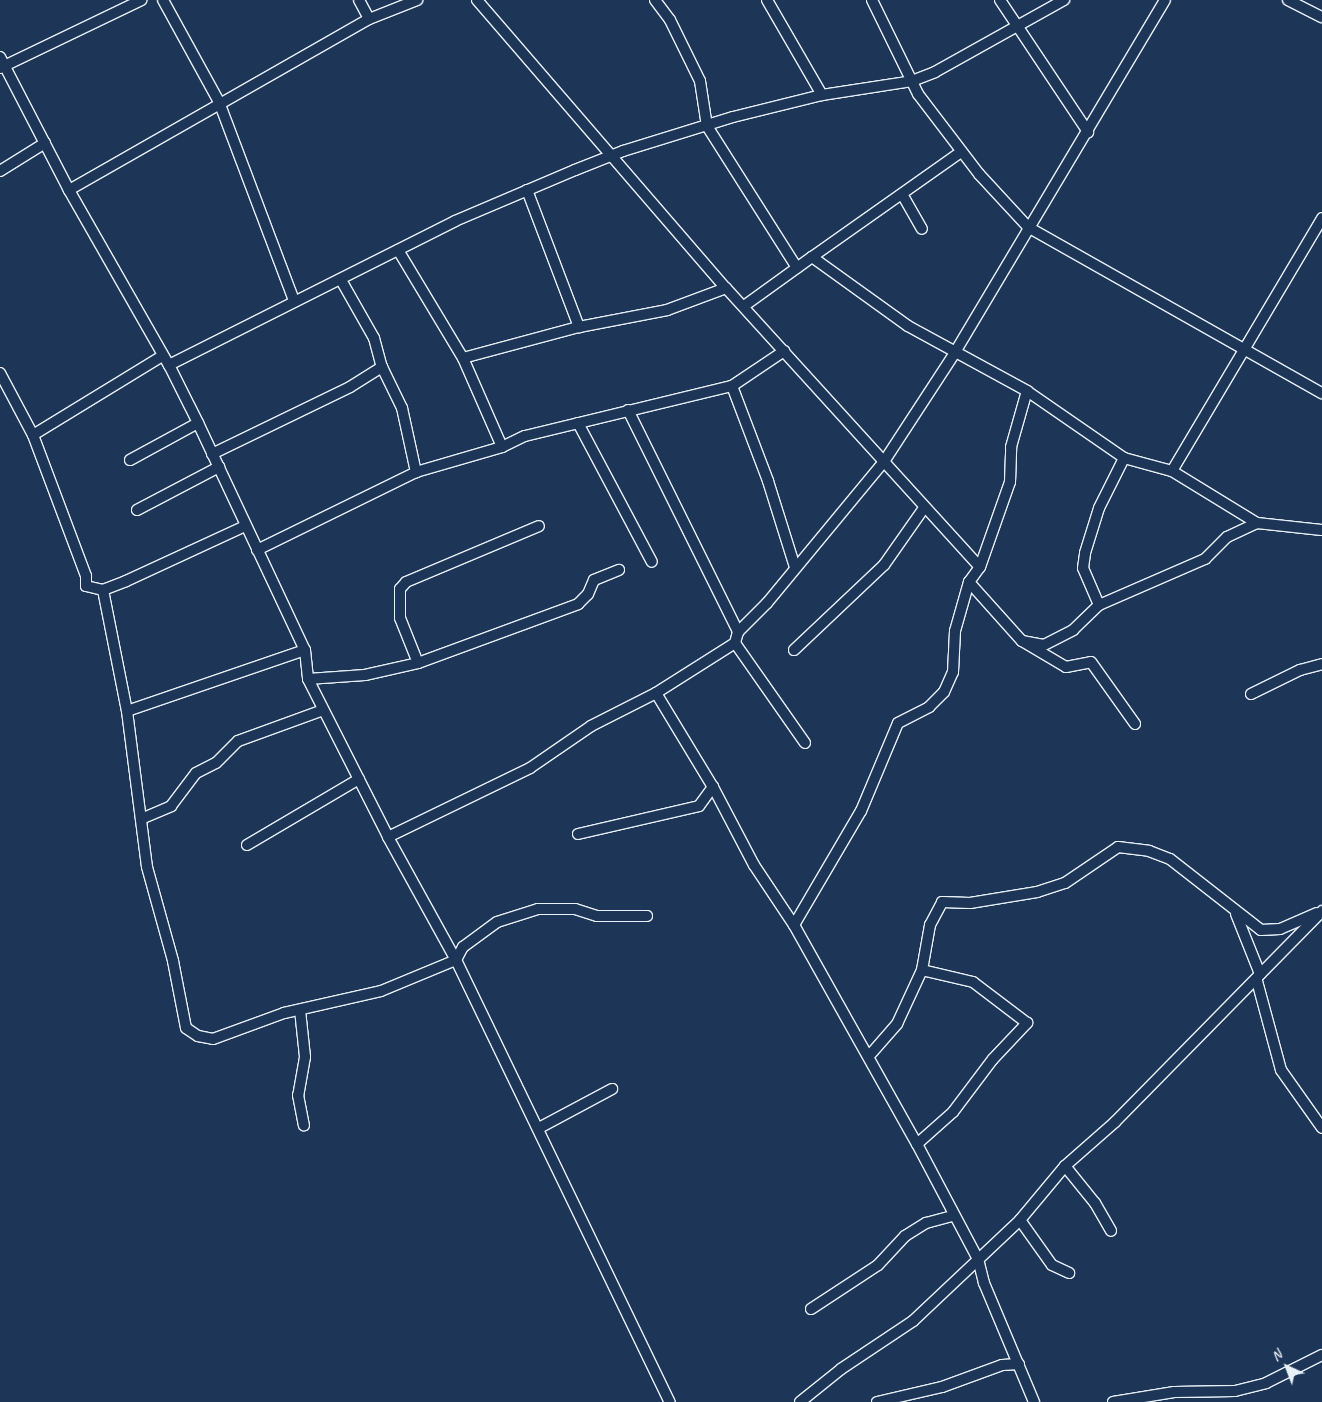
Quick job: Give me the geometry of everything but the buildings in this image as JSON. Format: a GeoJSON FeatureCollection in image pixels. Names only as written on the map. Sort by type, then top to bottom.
{"type":"FeatureCollection","features":[{"type":"Feature","properties":{"kind":"street"},"geometry":{"type":"LineString","coordinates":[[141,0],[1,64],[198,423],[305,650],[308,679],[388,837],[456,960],[670,1402]]}},
{"type":"Feature","properties":{"kind":"street"},"geometry":{"type":"LineString","coordinates":[[163,0],[219,102],[294,301]]}},
{"type":"Feature","properties":{"kind":"street"},"geometry":{"type":"LineString","coordinates":[[359,0],[369,19]]}},
{"type":"Feature","properties":{"kind":"street"},"geometry":{"type":"LineString","coordinates":[[69,190],[219,102],[369,19],[417,0]]}},
{"type":"Feature","properties":{"kind":"street"},"geometry":{"type":"LineString","coordinates":[[477,0],[726,288],[882,463],[980,566]]}},
{"type":"Feature","properties":{"kind":"street"},"geometry":{"type":"LineString","coordinates":[[655,0],[670,20],[700,81],[708,126],[796,268]]}},
{"type":"Feature","properties":{"kind":"street"},"geometry":{"type":"LineString","coordinates":[[767,0],[822,95]]}},
{"type":"Feature","properties":{"kind":"street"},"geometry":{"type":"LineString","coordinates":[[872,0],[912,81],[961,152],[1028,227],[1322,393]]}},
{"type":"Feature","properties":{"kind":"street"},"geometry":{"type":"LineString","coordinates":[[1000,0],[1088,132]]}},
{"type":"Feature","properties":{"kind":"street"},"geometry":{"type":"LineString","coordinates":[[33,435],[165,361],[341,280],[398,250],[527,190],[610,156],[708,126],[822,95],[912,81],[935,72],[1064,0]]}},
{"type":"Feature","properties":{"kind":"street"},"geometry":{"type":"LineString","coordinates":[[388,837],[530,768],[591,726],[656,693],[735,643],[738,632],[882,463],[954,354],[1165,0]]}},
{"type":"Feature","properties":{"kind":"street"},"geometry":{"type":"LineString","coordinates":[[1288,0],[1304,3],[1322,17]]}},
{"type":"Feature","properties":{"kind":"street"},"geometry":{"type":"LineString","coordinates":[[0,171],[45,143]]}},
{"type":"Feature","properties":{"kind":"street"},"geometry":{"type":"LineString","coordinates":[[744,306],[961,152]]}},
{"type":"Feature","properties":{"kind":"street"},"geometry":{"type":"LineString","coordinates":[[527,190],[579,327]]}},
{"type":"Feature","properties":{"kind":"street"},"geometry":{"type":"LineString","coordinates":[[902,194],[922,230]]}},
{"type":"Feature","properties":{"kind":"street"},"geometry":{"type":"LineString","coordinates":[[1172,471],[1322,218]]}},
{"type":"Feature","properties":{"kind":"street"},"geometry":{"type":"LineString","coordinates":[[398,250],[463,358],[502,447]]}},
{"type":"Feature","properties":{"kind":"street"},"geometry":{"type":"LineString","coordinates":[[812,257],[908,326],[954,354],[1027,390],[1124,458],[1172,471],[1257,523],[1322,530]]}},
{"type":"Feature","properties":{"kind":"street"},"geometry":{"type":"LineString","coordinates":[[341,280],[374,338],[382,367],[402,408],[416,472]]}},
{"type":"Feature","properties":{"kind":"street"},"geometry":{"type":"LineString","coordinates":[[463,358],[579,327],[667,310],[726,288]]}},
{"type":"Feature","properties":{"kind":"street"},"geometry":{"type":"LineString","coordinates":[[257,550],[416,472],[502,447],[525,436],[732,386],[784,351]]}},
{"type":"Feature","properties":{"kind":"street"},"geometry":{"type":"LineString","coordinates":[[212,454],[350,387],[382,367]]}},
{"type":"Feature","properties":{"kind":"street"},"geometry":{"type":"LineString","coordinates":[[0,373],[33,435],[86,576],[86,586],[102,590],[246,526]]}},
{"type":"Feature","properties":{"kind":"street"},"geometry":{"type":"LineString","coordinates":[[732,386],[768,481],[795,567]]}},
{"type":"Feature","properties":{"kind":"street"},"geometry":{"type":"LineString","coordinates":[[794,926],[861,811],[898,723],[929,707],[944,692],[953,672],[955,631],[969,582],[980,566],[1010,482],[1011,447],[1027,390]]}},
{"type":"Feature","properties":{"kind":"street"},"geometry":{"type":"LineString","coordinates":[[628,410],[738,632]]}},
{"type":"Feature","properties":{"kind":"street"},"geometry":{"type":"LineString","coordinates":[[130,460],[198,423]]}},
{"type":"Feature","properties":{"kind":"street"},"geometry":{"type":"LineString","coordinates":[[578,423],[652,562]]}},
{"type":"Feature","properties":{"kind":"street"},"geometry":{"type":"LineString","coordinates":[[1099,605],[1083,568],[1085,553],[1098,508],[1124,458]]}},
{"type":"Feature","properties":{"kind":"street"},"geometry":{"type":"LineString","coordinates":[[136,510],[219,467]]}},
{"type":"Feature","properties":{"kind":"street"},"geometry":{"type":"LineString","coordinates":[[794,650],[884,564],[924,508]]}},
{"type":"Feature","properties":{"kind":"street"},"geometry":{"type":"LineString","coordinates":[[1022,641],[1044,645],[1073,630],[1099,605],[1205,559],[1227,537],[1257,523]]}},
{"type":"Feature","properties":{"kind":"street"},"geometry":{"type":"LineString","coordinates":[[418,663],[400,618],[400,588],[406,582],[539,526]]}},
{"type":"Feature","properties":{"kind":"street"},"geometry":{"type":"LineString","coordinates":[[308,679],[365,675],[418,663],[578,604],[588,594],[594,580],[619,570]]}},
{"type":"Feature","properties":{"kind":"street"},"geometry":{"type":"LineString","coordinates":[[969,582],[1022,641],[1066,667],[1091,662],[1135,724]]}},
{"type":"Feature","properties":{"kind":"street"},"geometry":{"type":"LineString","coordinates":[[102,590],[128,712],[148,867],[173,961],[186,1028],[198,1036],[213,1039],[300,1010],[381,991],[456,960],[463,947],[497,922],[538,909],[575,909],[597,916],[647,916]]}},
{"type":"Feature","properties":{"kind":"street"},"geometry":{"type":"LineString","coordinates":[[735,643],[805,743]]}},
{"type":"Feature","properties":{"kind":"street"},"geometry":{"type":"LineString","coordinates":[[128,712],[305,650]]}},
{"type":"Feature","properties":{"kind":"street"},"geometry":{"type":"LineString","coordinates":[[1250,694],[1300,670],[1322,664]]}},
{"type":"Feature","properties":{"kind":"street"},"geometry":{"type":"LineString","coordinates":[[656,693],[713,787],[754,865],[794,926],[917,1144],[953,1216],[978,1259],[984,1282],[1034,1402]]}},
{"type":"Feature","properties":{"kind":"street"},"geometry":{"type":"LineString","coordinates":[[141,819],[171,806],[196,773],[216,763],[238,741],[323,710]]}},
{"type":"Feature","properties":{"kind":"street"},"geometry":{"type":"LineString","coordinates":[[247,845],[358,779]]}},
{"type":"Feature","properties":{"kind":"street"},"geometry":{"type":"LineString","coordinates":[[578,834],[699,806],[713,787]]}},
{"type":"Feature","properties":{"kind":"street"},"geometry":{"type":"LineString","coordinates":[[869,1056],[892,1034],[922,970],[930,925],[942,902],[970,903],[1037,892],[1065,883],[1118,846],[1149,851],[1170,859],[1236,913],[1261,930],[1280,929],[1322,911]]}},
{"type":"Feature","properties":{"kind":"street"},"geometry":{"type":"LineString","coordinates":[[800,1402],[841,1369],[913,1321],[1020,1220],[1064,1166],[1115,1122],[1322,911]]}},
{"type":"Feature","properties":{"kind":"street"},"geometry":{"type":"LineString","coordinates":[[1236,913],[1258,977],[1280,1070],[1322,1128]]}},
{"type":"Feature","properties":{"kind":"street"},"geometry":{"type":"LineString","coordinates":[[917,1144],[953,1112],[992,1059],[1026,1023],[973,982],[922,970]]}},
{"type":"Feature","properties":{"kind":"street"},"geometry":{"type":"LineString","coordinates":[[300,1010],[305,1056],[298,1095],[304,1125]]}},
{"type":"Feature","properties":{"kind":"street"},"geometry":{"type":"LineString","coordinates":[[539,1128],[612,1089]]}},
{"type":"Feature","properties":{"kind":"street"},"geometry":{"type":"LineString","coordinates":[[1064,1166],[1095,1203],[1111,1231]]}},
{"type":"Feature","properties":{"kind":"street"},"geometry":{"type":"LineString","coordinates":[[812,1309],[878,1265],[905,1236],[926,1223],[953,1216]]}},
{"type":"Feature","properties":{"kind":"street"},"geometry":{"type":"LineString","coordinates":[[1020,1220],[1052,1264],[1069,1273]]}},
{"type":"Feature","properties":{"kind":"street"},"geometry":{"type":"LineString","coordinates":[[1113,1402],[1122,1398],[1174,1392],[1235,1391],[1266,1384],[1322,1355]]}},
{"type":"Feature","properties":{"kind":"street"},"geometry":{"type":"LineString","coordinates":[[877,1402],[942,1387],[1002,1364],[1019,1364]]}}]}
